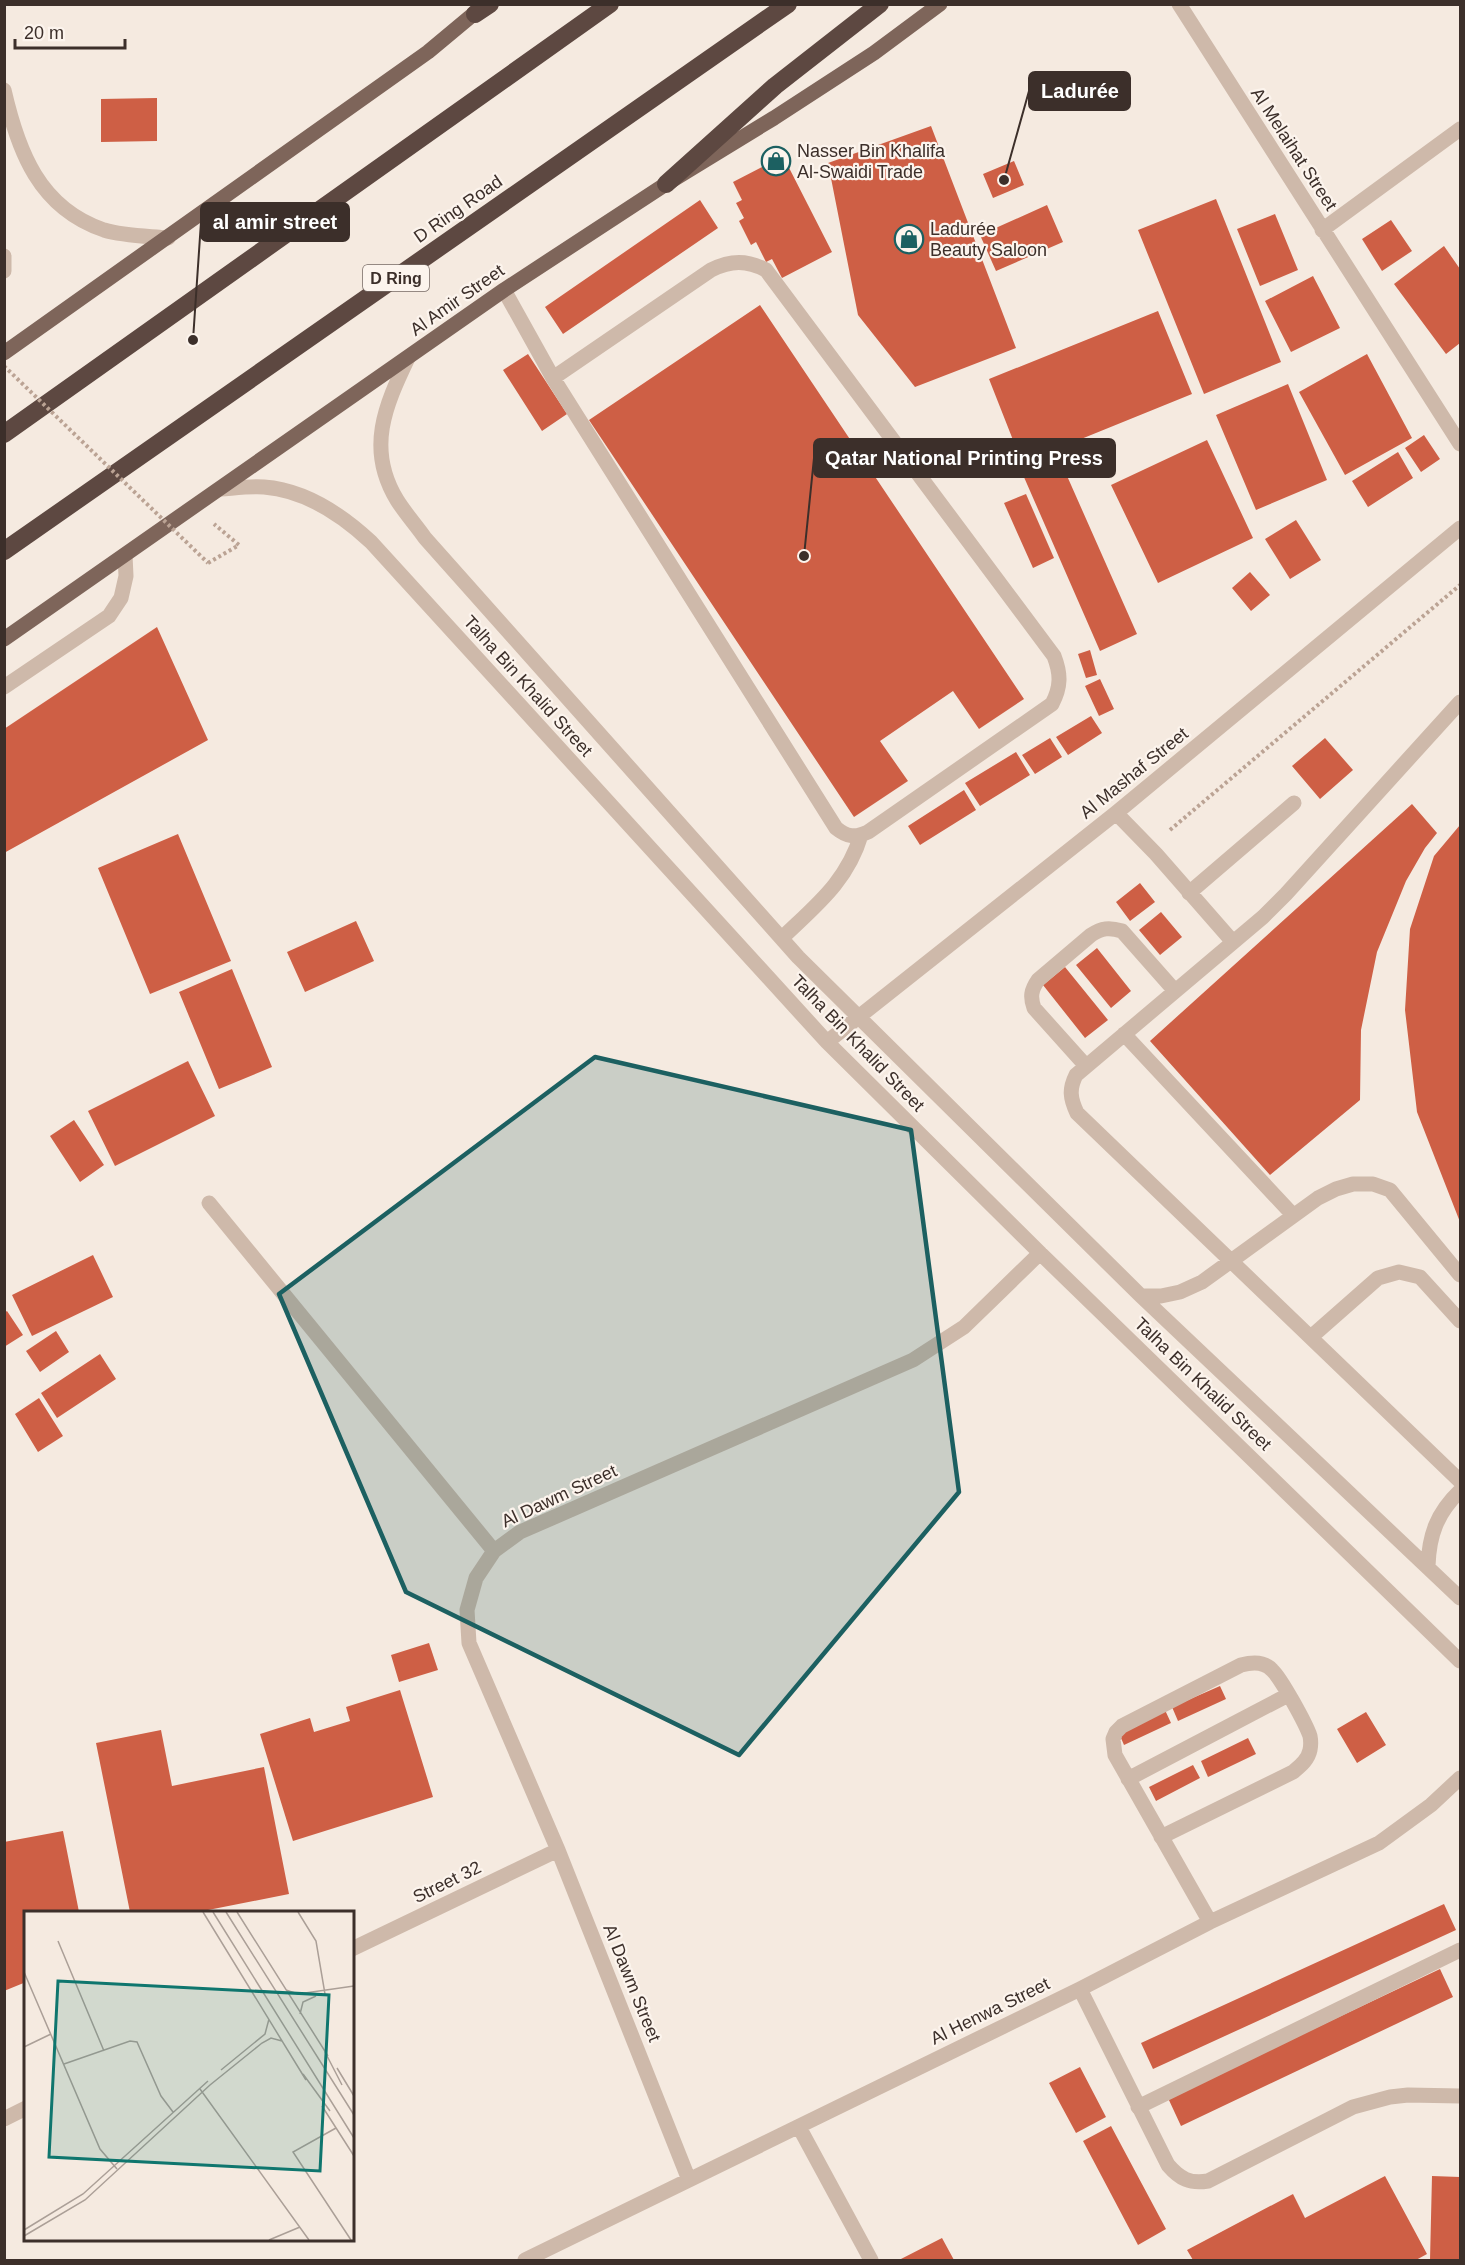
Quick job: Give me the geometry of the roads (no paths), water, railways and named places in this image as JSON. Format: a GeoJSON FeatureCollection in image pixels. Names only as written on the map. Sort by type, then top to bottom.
{"type":"FeatureCollection","features":[{"type":"Feature","properties":{"kind":"highway"},"geometry":{"type":"LineString","coordinates":[[4,434],[610,4]]}},
{"type":"Feature","properties":{"kind":"highway","name":"D Ring Road"},"geometry":{"type":"LineString","coordinates":[[4,551],[788,4]]}},
{"type":"Feature","properties":{"kind":"highway"},"geometry":{"type":"LineString","coordinates":[[666,184],[775,86],[880,4]]}},
{"type":"Feature","properties":{"kind":"main road","name":"Al Amir Street"},"geometry":{"type":"LineString","coordinates":[[4,639],[504,290],[666,184],[874,53],[940,4]]}},
{"type":"Feature","properties":{"kind":"main road"},"geometry":{"type":"LineString","coordinates":[[4,353],[428,52],[483,8]]}},
{"type":"Feature","properties":{"kind":"street","name":"Al Melaihat Street"},"geometry":{"type":"LineString","coordinates":[[1179,4],[1322,230],[1461,129]]}},
{"type":"Feature","properties":{"kind":"street"},"geometry":{"type":"LineString","coordinates":[[4,90],[12,124],[26,162],[46,193],[69,213],[88,224],[129,235],[168,238]]}},
{"type":"Feature","properties":{"kind":"street"},"geometry":{"type":"LineString","coordinates":[[1322,230],[1461,444]]}},
{"type":"Feature","properties":{"kind":"street"},"geometry":{"type":"LineString","coordinates":[[4,256],[4,271]]}},
{"type":"Feature","properties":{"kind":"street"},"geometry":{"type":"LineString","coordinates":[[504,290],[553,378],[836,828],[843,834],[853,836],[868,832],[1052,704],[1058,693],[1060,680],[1054,656],[766,270],[753,263],[736,262],[723,264],[711,270],[553,378]]}},
{"type":"Feature","properties":{"kind":"street","name":"Talha Bin Khalid Street"},"geometry":{"type":"LineString","coordinates":[[408,358],[388,399],[381,428],[382,464],[396,499],[425,538],[782,938],[859,1017],[1141,1296],[1461,1598]]}},
{"type":"Feature","properties":{"kind":"street","name":"Talha Bin Khalid Street"},"geometry":{"type":"LineString","coordinates":[[221,489],[265,487],[292,493],[319,504],[349,521],[371,542],[827,1042],[1040,1253],[1461,1661]]}},
{"type":"Feature","properties":{"kind":"street","name":"Al Mashaf Street"},"geometry":{"type":"LineString","coordinates":[[827,1042],[1116,813],[1461,528]]}},
{"type":"Feature","properties":{"kind":"street"},"geometry":{"type":"LineString","coordinates":[[4,687],[109,616],[121,598],[124,587],[125,555]]}},
{"type":"Feature","properties":{"kind":"street"},"geometry":{"type":"LineString","coordinates":[[1461,702],[1286,894],[1233,942],[1086,1066],[1076,1075],[1070,1087],[1071,1101],[1077,1113],[1461,1481]]}},
{"type":"Feature","properties":{"kind":"street"},"geometry":{"type":"LineString","coordinates":[[1189,892],[1294,803]]}},
{"type":"Feature","properties":{"kind":"street"},"geometry":{"type":"LineString","coordinates":[[1116,813],[1150,847],[1233,942]]}},
{"type":"Feature","properties":{"kind":"street"},"geometry":{"type":"LineString","coordinates":[[782,938],[836,886],[855,853],[861,835]]}},
{"type":"Feature","properties":{"kind":"street"},"geometry":{"type":"LineString","coordinates":[[1086,1066],[1034,1008],[1031,999],[1032,988],[1038,980],[1091,935],[1101,929],[1112,928],[1122,931],[1175,991]]}},
{"type":"Feature","properties":{"kind":"street"},"geometry":{"type":"LineString","coordinates":[[1124,1034],[1293,1215]]}},
{"type":"Feature","properties":{"kind":"street"},"geometry":{"type":"LineString","coordinates":[[1141,1296],[1161,1296],[1180,1292],[1202,1282],[1318,1198],[1353,1184],[1373,1184],[1390,1190],[1461,1275]]}},
{"type":"Feature","properties":{"kind":"street"},"geometry":{"type":"LineString","coordinates":[[209,1203],[494,1551]]}},
{"type":"Feature","properties":{"kind":"street","name":"Al Dawm Street"},"geometry":{"type":"LineString","coordinates":[[689,2180],[558,1850],[469,1643],[467,1610],[476,1578],[494,1551],[520,1532],[913,1360],[964,1328],[1040,1253]]}},
{"type":"Feature","properties":{"kind":"street"},"geometry":{"type":"LineString","coordinates":[[1311,1336],[1378,1278],[1399,1272],[1420,1277],[1461,1321]]}},
{"type":"Feature","properties":{"kind":"street"},"geometry":{"type":"LineString","coordinates":[[1428,1566],[1429,1544],[1436,1522],[1448,1503],[1461,1491]]}},
{"type":"Feature","properties":{"kind":"street"},"geometry":{"type":"LineString","coordinates":[[1161,1837],[1293,1772],[1304,1763],[1310,1753],[1311,1739],[1305,1723],[1272,1670],[1263,1664],[1252,1662],[1241,1665],[1122,1726],[1116,1732],[1114,1755],[1128,1779],[1161,1837],[1210,1922]]}},
{"type":"Feature","properties":{"kind":"street"},"geometry":{"type":"LineString","coordinates":[[1128,1779],[1288,1695]]}},
{"type":"Feature","properties":{"kind":"street","name":"Al Henwa Street"},"geometry":{"type":"LineString","coordinates":[[525,2260],[1080,1989],[1210,1922],[1379,1843],[1431,1805],[1461,1778]]}},
{"type":"Feature","properties":{"kind":"street","name":"Street 32"},"geometry":{"type":"LineString","coordinates":[[354,1948],[558,1850]]}},
{"type":"Feature","properties":{"kind":"street"},"geometry":{"type":"LineString","coordinates":[[1138,2107],[1461,1950]]}},
{"type":"Feature","properties":{"kind":"street"},"geometry":{"type":"LineString","coordinates":[[1080,1989],[1168,2165],[1186,2180],[1197,2183],[1208,2181],[1353,2107],[1390,2097],[1408,2095],[1461,2096]]}},
{"type":"Feature","properties":{"kind":"street"},"geometry":{"type":"LineString","coordinates":[[4,2119],[24,2109]]}},
{"type":"Feature","properties":{"kind":"street"},"geometry":{"type":"LineString","coordinates":[[799,2127],[871,2260]]}},
{"type":"Feature","properties":{"kind":"place","name":"Nasser Bin Khalifa Al-Swaidi Trade"},"geometry":{"type":"Point","coordinates":[776,161]}},
{"type":"Feature","properties":{"kind":"place","name":"Ladurée"},"geometry":{"type":"Point","coordinates":[1004,180]}},
{"type":"Feature","properties":{"kind":"place","name":"Ladurée Beauty Saloon"},"geometry":{"type":"Point","coordinates":[909,239]}},
{"type":"Feature","properties":{"kind":"place","name":"al amir street"},"geometry":{"type":"Point","coordinates":[193,340]}},
{"type":"Feature","properties":{"kind":"place","name":"Qatar National Printing Press"},"geometry":{"type":"Point","coordinates":[804,556]}}]}
